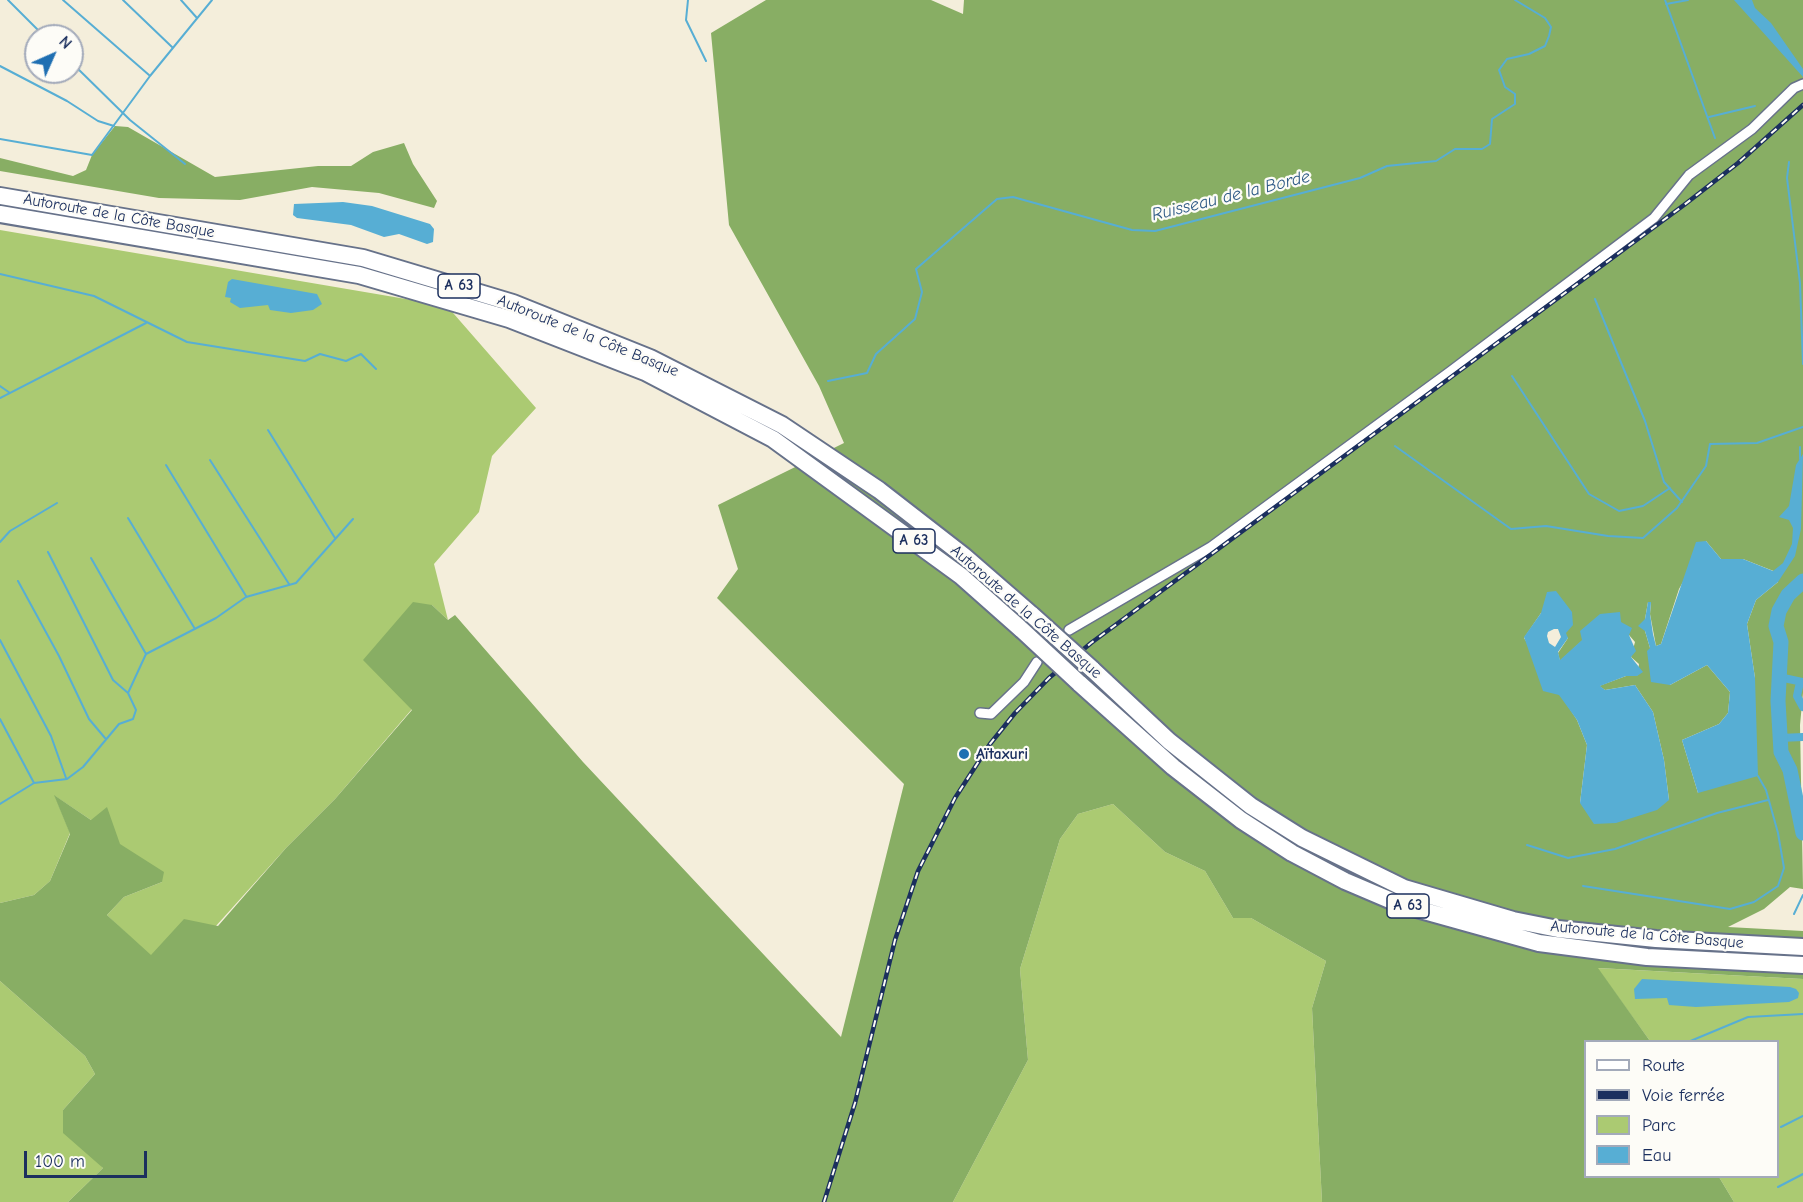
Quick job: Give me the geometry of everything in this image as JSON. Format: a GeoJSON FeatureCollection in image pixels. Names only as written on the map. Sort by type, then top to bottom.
{"type":"FeatureCollection","features":[{"type":"Feature","properties":{"kind":"highway","name":"Autoroute de la Côte Basque"},"geometry":{"type":"LineString","coordinates":[[0,196],[363,258],[513,303],[650,358],[782,425],[879,490],[964,556],[1092,669],[1169,741],[1251,806],[1302,838],[1404,888],[1513,920],[1558,929],[1656,939],[1803,947]]}},
{"type":"Feature","properties":{"kind":"highway","name":"Autoroute de la Côte Basque"},"geometry":{"type":"LineString","coordinates":[[0,214],[359,274],[509,319],[655,378],[773,439],[867,505],[961,576],[1173,767],[1241,820],[1292,853],[1345,881],[1399,904],[1514,938],[1647,957],[1803,964]]}},
{"type":"Feature","properties":{"kind":"street"},"geometry":{"type":"LineString","coordinates":[[1069,630],[1211,547],[1641,229],[1665,208],[1689,175],[1752,129],[1794,88],[1803,84]]}},
{"type":"Feature","properties":{"kind":"street"},"geometry":{"type":"LineString","coordinates":[[980,713],[991,714],[1024,682],[1037,663]]}},
{"type":"Feature","properties":{"kind":"green space"},"geometry":{"type":"Polygon","coordinates":[[[766,0],[931,0],[963,14],[964,0],[1803,0],[1803,693],[1800,725],[1803,889],[1790,887],[1764,909],[1728,927],[1803,931],[1803,979],[1598,968],[1649,1040],[1584,1040],[1584,1178],[1720,1178],[1734,1202],[1322,1202],[1312,1008],[1326,961],[1251,918],[1233,918],[1205,871],[1165,852],[1113,804],[1078,814],[1060,839],[1020,969],[1028,1060],[953,1202],[68,1202],[103,1168],[63,1133],[63,1110],[95,1074],[85,1056],[0,981],[0,903],[34,895],[50,881],[70,834],[54,795],[91,820],[107,807],[120,844],[164,872],[162,882],[124,897],[107,915],[151,955],[184,919],[218,926],[286,848],[335,799],[412,710],[363,660],[413,602],[432,605],[448,620],[455,615],[583,762],[841,1037],[904,784],[717,598],[738,569],[718,505],[844,443],[819,386],[729,225],[711,33],[766,0]],[[1706,541],[1679,589],[1661,644],[1656,646],[1650,614],[1651,602],[1648,602],[1645,619],[1645,631],[1650,648],[1670,685],[1707,665],[1730,692],[1728,713],[1719,724],[1682,740],[1698,793],[1755,678],[1747,624],[1756,600],[1778,582],[1776,572],[1743,559],[1721,559],[1706,541]],[[1541,613],[1524,638],[1577,720],[1587,745],[1580,803],[1669,800],[1664,760],[1653,712],[1635,685],[1605,690],[1599,686],[1626,676],[1637,676],[1639,664],[1631,657],[1635,642],[1629,635],[1583,640],[1560,661],[1558,653],[1568,638],[1541,613]]]}},
{"type":"Feature","properties":{"kind":"green space"},"geometry":{"type":"Polygon","coordinates":[[[115,126],[128,127],[215,177],[318,166],[351,166],[373,152],[404,143],[413,164],[437,201],[434,208],[379,193],[312,187],[240,200],[159,198],[0,171],[0,158],[73,176],[86,170],[92,155],[115,126]]]}},
{"type":"Feature","properties":{"kind":"green space"},"geometry":{"type":"Polygon","coordinates":[[[0,230],[447,306],[536,408],[492,456],[479,512],[434,564],[448,620],[432,605],[412,709],[335,799],[286,848],[171,976],[107,915],[124,897],[162,882],[91,820],[55,796],[70,833],[50,881],[34,895],[0,903],[0,230]]]}},
{"type":"Feature","properties":{"kind":"green space"},"geometry":{"type":"Polygon","coordinates":[[[1113,804],[1165,852],[1205,871],[1233,918],[1251,918],[1326,961],[1312,1008],[1322,1202],[953,1202],[1028,1060],[1020,969],[1060,839],[1078,814],[1113,804]]]}},
{"type":"Feature","properties":{"kind":"green space"},"geometry":{"type":"Polygon","coordinates":[[[1597,968],[1803,979],[1803,1202],[1734,1202],[1720,1178],[1779,1178],[1779,1040],[1649,1040],[1597,968]]]}},
{"type":"Feature","properties":{"kind":"green space"},"geometry":{"type":"Polygon","coordinates":[[[0,981],[85,1056],[95,1074],[63,1110],[103,1168],[68,1202],[0,1202],[0,981]]]}},
{"type":"Feature","properties":{"kind":"water"},"geometry":{"type":"Polygon","coordinates":[[[1734,0],[1752,0],[1755,8],[1771,23],[1803,69],[1803,77],[1734,0]]]}},
{"type":"Feature","properties":{"kind":"water"},"geometry":{"type":"Polygon","coordinates":[[[343,202],[372,206],[430,224],[434,229],[433,242],[427,244],[399,234],[384,237],[351,225],[297,218],[293,215],[294,204],[343,202]]]}},
{"type":"Feature","properties":{"kind":"water"},"geometry":{"type":"Polygon","coordinates":[[[232,279],[317,294],[322,304],[313,310],[291,313],[270,310],[268,305],[240,308],[230,302],[231,298],[225,297],[228,282],[232,279]]]}},
{"type":"Feature","properties":{"kind":"water"},"geometry":{"type":"Polygon","coordinates":[[[1803,454],[1801,529],[1795,556],[1778,582],[1756,600],[1747,624],[1755,678],[1758,776],[1698,793],[1682,740],[1719,724],[1728,713],[1730,692],[1707,665],[1670,685],[1651,682],[1647,651],[1650,648],[1645,631],[1638,626],[1645,619],[1648,602],[1651,602],[1653,634],[1656,646],[1661,644],[1696,542],[1706,541],[1721,559],[1743,559],[1773,571],[1783,563],[1792,544],[1793,528],[1789,520],[1779,517],[1789,506],[1796,465],[1803,454]]]}},
{"type":"Feature","properties":{"kind":"water"},"geometry":{"type":"Polygon","coordinates":[[[1556,591],[1572,612],[1573,625],[1566,633],[1568,638],[1558,652],[1560,660],[1582,640],[1580,631],[1600,614],[1620,612],[1621,622],[1632,628],[1629,635],[1636,651],[1631,657],[1643,672],[1637,676],[1626,676],[1600,686],[1605,690],[1635,685],[1653,712],[1664,760],[1669,800],[1657,810],[1616,823],[1594,824],[1580,803],[1587,745],[1577,720],[1559,695],[1543,691],[1524,637],[1541,613],[1547,592],[1556,591]],[[1558,629],[1548,632],[1547,636],[1549,643],[1555,647],[1561,637],[1558,629]]]}},
{"type":"Feature","properties":{"kind":"water"},"geometry":{"type":"Polygon","coordinates":[[[1642,979],[1790,987],[1799,993],[1798,998],[1789,1002],[1696,1007],[1669,1005],[1667,998],[1635,999],[1634,989],[1642,979]]]}},
{"type":"Feature","properties":{"kind":"waterway"},"geometry":{"type":"LineString","coordinates":[[8,0],[32,24]]}},
{"type":"Feature","properties":{"kind":"waterway"},"geometry":{"type":"LineString","coordinates":[[63,0],[149,75]]}},
{"type":"Feature","properties":{"kind":"waterway"},"geometry":{"type":"LineString","coordinates":[[123,0],[172,47]]}},
{"type":"Feature","properties":{"kind":"waterway"},"geometry":{"type":"LineString","coordinates":[[181,0],[197,18]]}},
{"type":"Feature","properties":{"kind":"waterway"},"geometry":{"type":"LineString","coordinates":[[0,139],[92,155],[150,76],[212,0]]}},
{"type":"Feature","properties":{"kind":"waterway"},"geometry":{"type":"LineString","coordinates":[[688,0],[686,20],[706,61]]}},
{"type":"Feature","properties":{"kind":"waterway","name":"Ruisseau de la Borde"},"geometry":{"type":"LineString","coordinates":[[828,381],[867,373],[876,354],[915,319],[922,292],[916,269],[997,199],[1013,197],[1132,230],[1155,231],[1360,178],[1387,166],[1436,161],[1455,149],[1482,149],[1490,144],[1492,119],[1515,104],[1515,94],[1505,87],[1499,70],[1507,59],[1529,54],[1545,46],[1551,27],[1545,18],[1515,0]]}},
{"type":"Feature","properties":{"kind":"waterway"},"geometry":{"type":"LineString","coordinates":[[1665,0],[1715,138]]}},
{"type":"Feature","properties":{"kind":"waterway"},"geometry":{"type":"LineString","coordinates":[[1666,4],[1688,0]]}},
{"type":"Feature","properties":{"kind":"waterway"},"geometry":{"type":"LineString","coordinates":[[0,66],[67,101],[98,121],[114,126]]}},
{"type":"Feature","properties":{"kind":"waterway"},"geometry":{"type":"LineString","coordinates":[[84,75],[130,120],[185,164]]}},
{"type":"Feature","properties":{"kind":"waterway"},"geometry":{"type":"LineString","coordinates":[[1709,117],[1755,106]]}},
{"type":"Feature","properties":{"kind":"waterway"},"geometry":{"type":"LineString","coordinates":[[1789,162],[1787,178],[1800,283],[1803,364]]}},
{"type":"Feature","properties":{"kind":"waterway"},"geometry":{"type":"LineString","coordinates":[[0,274],[94,296],[187,342],[305,361],[320,354],[346,361],[361,354],[376,369]]}},
{"type":"Feature","properties":{"kind":"waterway"},"geometry":{"type":"LineString","coordinates":[[1595,299],[1645,421],[1664,482],[1682,502]]}},
{"type":"Feature","properties":{"kind":"waterway"},"geometry":{"type":"LineString","coordinates":[[0,398],[146,323]]}},
{"type":"Feature","properties":{"kind":"waterway"},"geometry":{"type":"LineString","coordinates":[[1512,376],[1589,494],[1619,511],[1643,506],[1670,488]]}},
{"type":"Feature","properties":{"kind":"waterway"},"geometry":{"type":"LineString","coordinates":[[0,386],[10,393]]}},
{"type":"Feature","properties":{"kind":"waterway"},"geometry":{"type":"LineString","coordinates":[[1395,446],[1511,529],[1546,526],[1608,536],[1643,538],[1677,508],[1706,466],[1710,444],[1757,443],[1803,427]]}},
{"type":"Feature","properties":{"kind":"waterway"},"geometry":{"type":"LineString","coordinates":[[268,430],[335,538]]}},
{"type":"Feature","properties":{"kind":"waterway"},"geometry":{"type":"LineString","coordinates":[[1800,447],[1800,459]]}},
{"type":"Feature","properties":{"kind":"waterway"},"geometry":{"type":"LineString","coordinates":[[210,460],[289,584]]}},
{"type":"Feature","properties":{"kind":"waterway"},"geometry":{"type":"LineString","coordinates":[[166,465],[246,596]]}},
{"type":"Feature","properties":{"kind":"waterway"},"geometry":{"type":"LineString","coordinates":[[0,542],[10,531],[57,503]]}},
{"type":"Feature","properties":{"kind":"waterway"},"geometry":{"type":"LineString","coordinates":[[128,518],[195,629]]}},
{"type":"Feature","properties":{"kind":"waterway"},"geometry":{"type":"LineString","coordinates":[[0,804],[34,783],[67,779],[83,767],[119,724],[133,719],[136,710],[128,693],[146,654],[216,618],[246,597],[296,583],[353,519]]}},
{"type":"Feature","properties":{"kind":"waterway"},"geometry":{"type":"LineString","coordinates":[[48,552],[113,680],[128,693]]}},
{"type":"Feature","properties":{"kind":"waterway"},"geometry":{"type":"LineString","coordinates":[[91,558],[146,654]]}},
{"type":"Feature","properties":{"kind":"waterway"},"geometry":{"type":"LineString","coordinates":[[18,581],[59,656],[89,719],[105,738]]}},
{"type":"Feature","properties":{"kind":"waterway"},"geometry":{"type":"LineString","coordinates":[[1803,581],[1788,595],[1779,611],[1776,626],[1781,642],[1778,701],[1781,752],[1790,770],[1803,833]]}},
{"type":"Feature","properties":{"kind":"waterway"},"geometry":{"type":"LineString","coordinates":[[0,640],[51,736],[66,778]]}},
{"type":"Feature","properties":{"kind":"waterway"},"geometry":{"type":"LineString","coordinates":[[1779,677],[1803,682]]}},
{"type":"Feature","properties":{"kind":"waterway"},"geometry":{"type":"LineString","coordinates":[[1800,682],[1797,696],[1803,707]]}},
{"type":"Feature","properties":{"kind":"waterway"},"geometry":{"type":"LineString","coordinates":[[0,719],[34,783]]}},
{"type":"Feature","properties":{"kind":"waterway"},"geometry":{"type":"LineString","coordinates":[[1780,738],[1803,737]]}},
{"type":"Feature","properties":{"kind":"waterway"},"geometry":{"type":"LineString","coordinates":[[1583,886],[1730,909],[1754,902],[1778,886],[1784,868],[1778,833],[1766,790],[1758,776]]}},
{"type":"Feature","properties":{"kind":"waterway"},"geometry":{"type":"LineString","coordinates":[[1527,845],[1568,858],[1615,849],[1717,813],[1768,800]]}},
{"type":"Feature","properties":{"kind":"waterway"},"geometry":{"type":"LineString","coordinates":[[1794,914],[1803,895]]}},
{"type":"Feature","properties":{"kind":"waterway"},"geometry":{"type":"LineString","coordinates":[[1693,1040],[1748,1017],[1803,1014]]}},
{"type":"Feature","properties":{"kind":"waterway"},"geometry":{"type":"LineString","coordinates":[[1781,1127],[1803,1116]]}},
{"type":"Feature","properties":{"kind":"waterway"},"geometry":{"type":"LineString","coordinates":[[1778,1187],[1803,1174]]}},
{"type":"Feature","properties":{"kind":"railway"},"geometry":{"type":"LineString","coordinates":[[824,1202],[855,1103],[895,940],[918,871],[955,798],[990,744],[1015,713],[1049,678],[1091,643],[1684,205],[1738,163],[1803,105]]}},
{"type":"Feature","properties":{"kind":"place","name":"Aïtaxuri"},"geometry":{"type":"Point","coordinates":[964,754]}}]}
